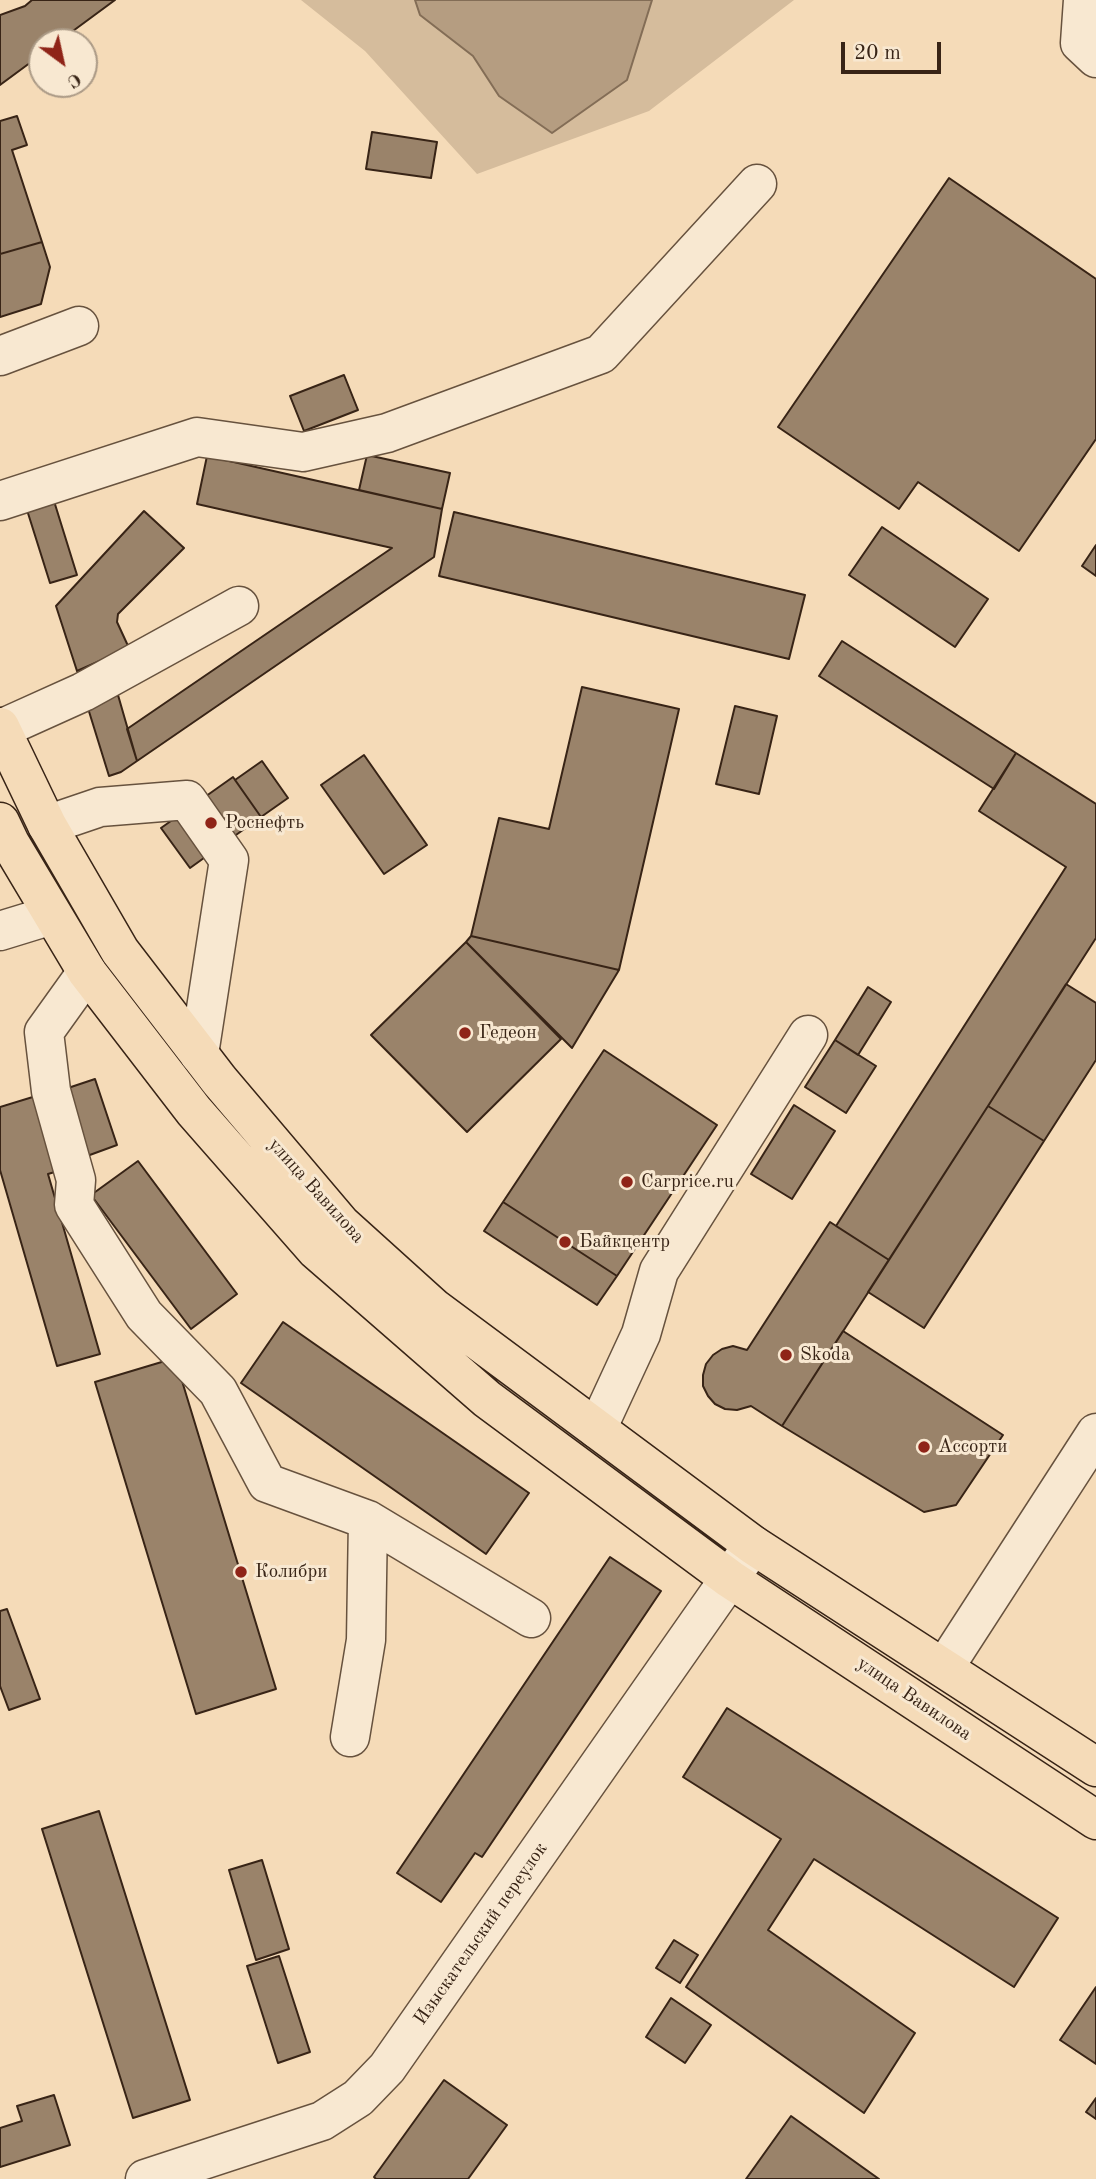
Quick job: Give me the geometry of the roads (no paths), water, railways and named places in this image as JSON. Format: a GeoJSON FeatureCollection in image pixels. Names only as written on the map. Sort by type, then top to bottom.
{"type":"FeatureCollection","features":[{"type":"Feature","properties":{"kind":"main road","name":"улица Вавилова"},"geometry":{"type":"LineString","coordinates":[[1,728],[47,825],[120,951],[219,1080],[341,1224],[434,1308],[753,1545],[944,1668],[1093,1757]]}},
{"type":"Feature","properties":{"kind":"main road","name":"улица Вавилова"},"geometry":{"type":"LineString","coordinates":[[0,822],[10,844],[87,972],[194,1111],[316,1250],[487,1399],[730,1579],[1096,1820]]}},
{"type":"Feature","properties":{"kind":"street"},"geometry":{"type":"LineString","coordinates":[[1083,0],[1080,43],[1096,58]]}},
{"type":"Feature","properties":{"kind":"street"},"geometry":{"type":"LineString","coordinates":[[0,501],[197,436],[303,452],[387,433],[601,354],[757,184]]}},
{"type":"Feature","properties":{"kind":"street"},"geometry":{"type":"LineString","coordinates":[[0,356],[79,326]]}},
{"type":"Feature","properties":{"kind":"street"},"geometry":{"type":"LineString","coordinates":[[1,728],[83,692],[239,606]]}},
{"type":"Feature","properties":{"kind":"street"},"geometry":{"type":"LineString","coordinates":[[47,825],[100,807],[187,800],[229,860],[199,1054]]}},
{"type":"Feature","properties":{"kind":"street"},"geometry":{"type":"LineString","coordinates":[[0,931],[52,915]]}},
{"type":"Feature","properties":{"kind":"street"},"geometry":{"type":"LineString","coordinates":[[87,972],[44,1032],[51,1091],[76,1180],[74,1205],[144,1315],[218,1391],[267,1483],[368,1520],[531,1618]]}},
{"type":"Feature","properties":{"kind":"street"},"geometry":{"type":"LineString","coordinates":[[597,1429],[641,1334],[659,1271],[808,1035]]}},
{"type":"Feature","properties":{"kind":"street"},"geometry":{"type":"LineString","coordinates":[[944,1668],[1096,1433]]}},
{"type":"Feature","properties":{"kind":"street"},"geometry":{"type":"LineString","coordinates":[[350,1737],[366,1640],[368,1520]]}},
{"type":"Feature","properties":{"kind":"street"},"geometry":{"type":"LineString","coordinates":[[730,1579],[753,1545]]}},
{"type":"Feature","properties":{"kind":"street","name":"Изыскательский переулок"},"geometry":{"type":"LineString","coordinates":[[145,2179],[322,2121],[358,2098],[387,2068],[730,1579]]}},
{"type":"Feature","properties":{"kind":"place","name":"Роснефть"},"geometry":{"type":"Point","coordinates":[211,823]}},
{"type":"Feature","properties":{"kind":"place","name":"Гедеон"},"geometry":{"type":"Point","coordinates":[465,1033]}},
{"type":"Feature","properties":{"kind":"place","name":"Carprice.ru"},"geometry":{"type":"Point","coordinates":[627,1182]}},
{"type":"Feature","properties":{"kind":"place","name":"Байкцентр"},"geometry":{"type":"Point","coordinates":[565,1242]}},
{"type":"Feature","properties":{"kind":"place","name":"Skoda"},"geometry":{"type":"Point","coordinates":[786,1355]}},
{"type":"Feature","properties":{"kind":"place","name":"Ассорти"},"geometry":{"type":"Point","coordinates":[924,1447]}},
{"type":"Feature","properties":{"kind":"place","name":"Колибри"},"geometry":{"type":"Point","coordinates":[241,1572]}}]}
